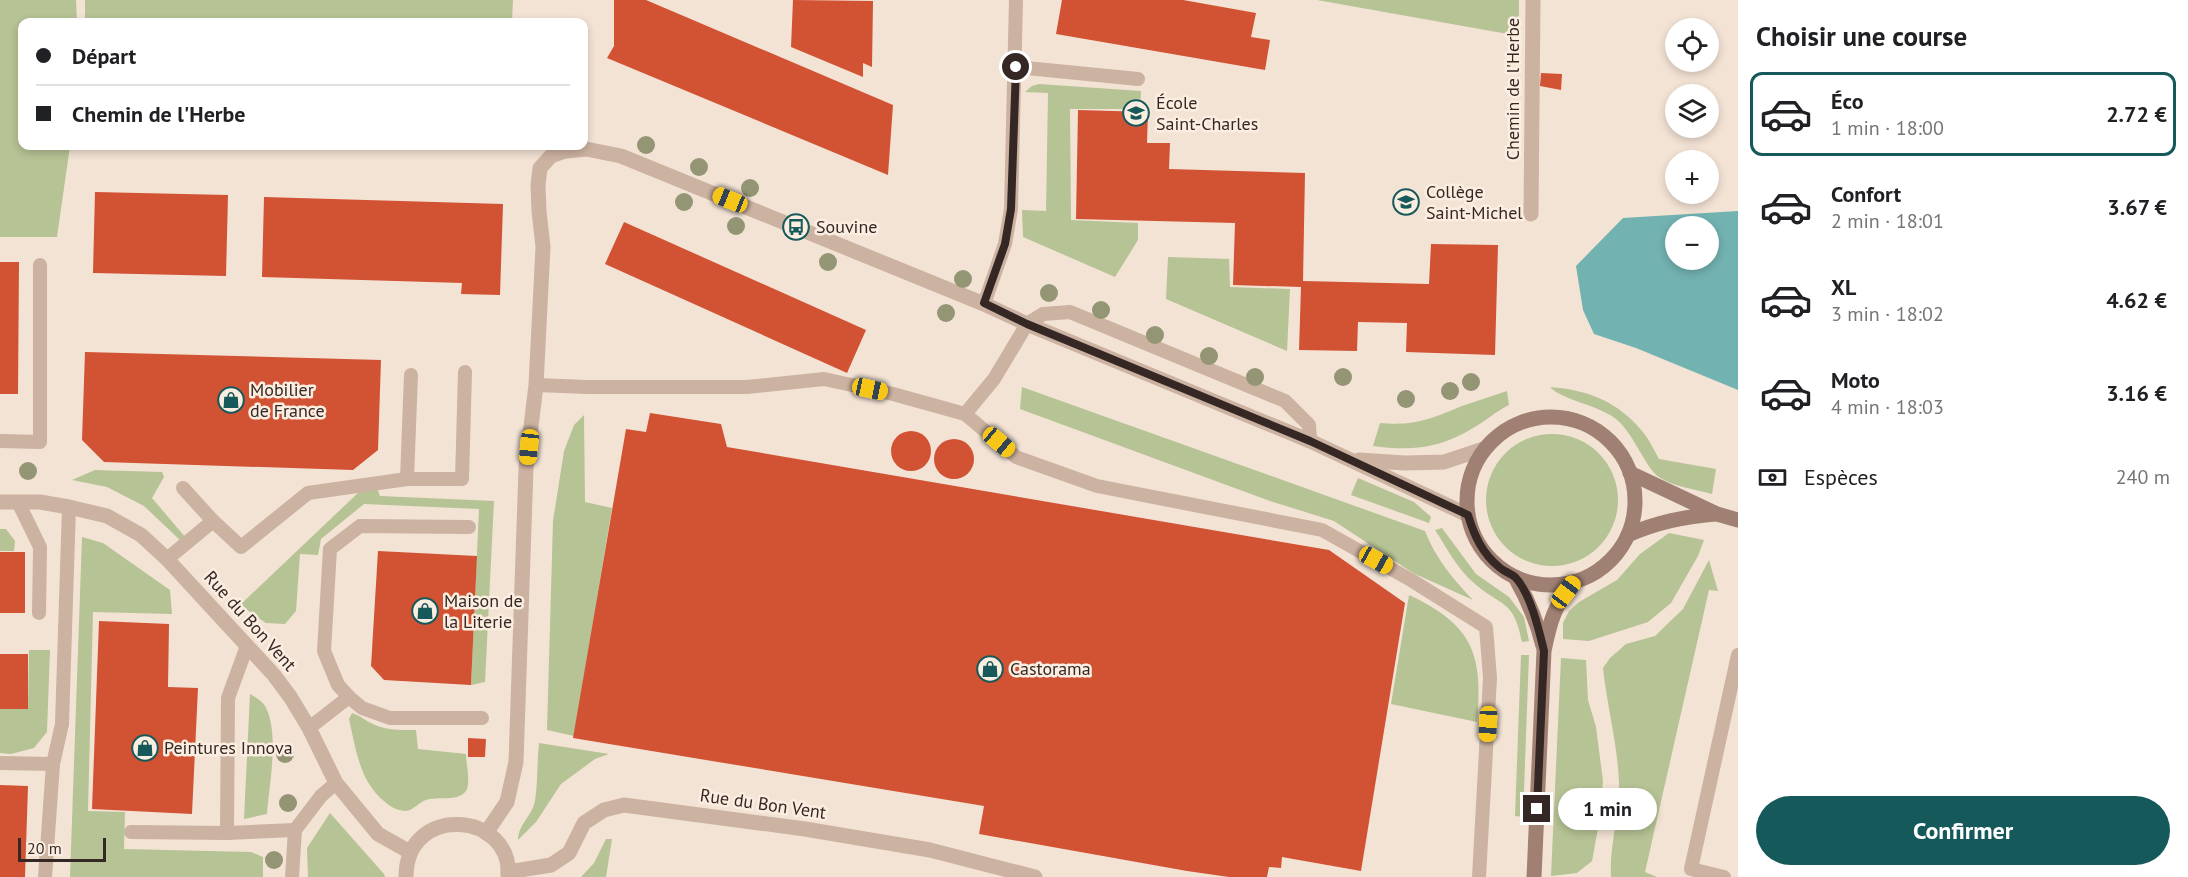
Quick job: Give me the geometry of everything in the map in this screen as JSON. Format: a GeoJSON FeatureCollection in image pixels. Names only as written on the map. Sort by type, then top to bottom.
{"type":"FeatureCollection","features":[{"type":"Feature","properties":{"kind":"street","name":"Chemin de l'Herbe"},"geometry":{"type":"LineString","coordinates":[[1531,214],[1533,0]]}},
{"type":"Feature","properties":{"kind":"street"},"geometry":{"type":"LineString","coordinates":[[588,149],[621,156],[984,303],[1027,324],[1310,441],[1468,515]]}},
{"type":"Feature","properties":{"kind":"street"},"geometry":{"type":"LineString","coordinates":[[486,833],[507,802],[516,762],[526,468],[536,386],[543,247],[538,211],[540,168],[551,156],[576,150]]}},
{"type":"Feature","properties":{"kind":"street"},"geometry":{"type":"LineString","coordinates":[[1537,418],[1560,418],[1583,424],[1603,435],[1619,452],[1630,473],[1635,493],[1634,514],[1628,535],[1615,556],[1596,572],[1573,582],[1554,585],[1534,584],[1515,577],[1498,566],[1484,552],[1474,535],[1468,515],[1467,497],[1476,463],[1486,448],[1500,435],[1518,424],[1537,418]]}},
{"type":"Feature","properties":{"kind":"street"},"geometry":{"type":"LineString","coordinates":[[1351,459],[1405,463],[1444,462],[1486,448]]}},
{"type":"Feature","properties":{"kind":"street"},"geometry":{"type":"LineString","coordinates":[[1630,473],[1717,514],[1738,520]]}},
{"type":"Feature","properties":{"kind":"street","name":"Rue du Bon Vent"},"geometry":{"type":"LineString","coordinates":[[0,501],[40,502],[107,516],[141,535],[167,559],[286,690],[309,728],[336,783],[378,834],[410,852]]}},
{"type":"Feature","properties":{"kind":"street"},"geometry":{"type":"LineString","coordinates":[[1628,535],[1653,524],[1680,517],[1717,514]]}},
{"type":"Feature","properties":{"kind":"street"},"geometry":{"type":"LineString","coordinates":[[1515,577],[1529,602],[1544,651]]}},
{"type":"Feature","properties":{"kind":"street"},"geometry":{"type":"LineString","coordinates":[[1534,877],[1544,651],[1550,624],[1559,601],[1573,582]]}},
{"type":"Feature","properties":{"kind":"street","name":"Rue du Bon Vent"},"geometry":{"type":"LineString","coordinates":[[508,874],[551,865],[569,853],[584,824],[604,810],[624,805],[806,829],[930,850],[1035,877]]}},
{"type":"Feature","properties":{"kind":"street"},"geometry":{"type":"LineString","coordinates":[[406,877],[410,852],[419,840],[430,831],[444,825],[458,824],[473,826],[486,833],[497,843],[505,857],[508,874]]}},
{"type":"Feature","properties":{"kind":"lane"},"geometry":{"type":"LineString","coordinates":[[984,303],[1005,244],[1011,209],[1016,0]]}},
{"type":"Feature","properties":{"kind":"lane"},"geometry":{"type":"LineString","coordinates":[[1016,67],[1138,79]]}},
{"type":"Feature","properties":{"kind":"lane"},"geometry":{"type":"LineString","coordinates":[[0,441],[40,442],[40,265]]}},
{"type":"Feature","properties":{"kind":"lane"},"geometry":{"type":"LineString","coordinates":[[965,414],[994,379],[1027,324],[1043,314],[1070,312],[1285,401],[1309,425],[1310,441]]}},
{"type":"Feature","properties":{"kind":"lane"},"geometry":{"type":"LineString","coordinates":[[183,488],[241,547],[308,493],[407,479],[462,479],[465,372]]}},
{"type":"Feature","properties":{"kind":"lane"},"geometry":{"type":"LineString","coordinates":[[407,479],[411,375]]}},
{"type":"Feature","properties":{"kind":"lane"},"geometry":{"type":"LineString","coordinates":[[536,386],[747,387],[824,379],[893,394],[965,414],[1016,457],[1097,486],[1322,530],[1411,580],[1486,627],[1490,678],[1479,877]]}},
{"type":"Feature","properties":{"kind":"lane"},"geometry":{"type":"LineString","coordinates":[[18,502],[40,547],[39,613]]}},
{"type":"Feature","properties":{"kind":"lane"},"geometry":{"type":"LineString","coordinates":[[45,877],[54,764],[62,724],[69,507]]}},
{"type":"Feature","properties":{"kind":"lane"},"geometry":{"type":"LineString","coordinates":[[167,559],[213,521]]}},
{"type":"Feature","properties":{"kind":"lane"},"geometry":{"type":"LineString","coordinates":[[469,527],[360,526],[330,549],[324,651],[338,685],[362,708],[390,718],[483,718]]}},
{"type":"Feature","properties":{"kind":"lane"},"geometry":{"type":"LineString","coordinates":[[227,833],[228,698],[248,646]]}},
{"type":"Feature","properties":{"kind":"lane"},"geometry":{"type":"LineString","coordinates":[[1724,877],[1692,869],[1738,656]]}},
{"type":"Feature","properties":{"kind":"lane"},"geometry":{"type":"LineString","coordinates":[[309,728],[349,697]]}},
{"type":"Feature","properties":{"kind":"lane"},"geometry":{"type":"LineString","coordinates":[[0,763],[54,764]]}},
{"type":"Feature","properties":{"kind":"lane"},"geometry":{"type":"LineString","coordinates":[[292,877],[295,830],[321,795],[336,783]]}},
{"type":"Feature","properties":{"kind":"lane"},"geometry":{"type":"LineString","coordinates":[[131,832],[227,833],[295,830]]}},
{"type":"Feature","properties":{"kind":"green space"},"geometry":{"type":"Polygon","coordinates":[[[0,0],[76,0],[77,18],[18,18],[18,150],[69,150],[57,237],[0,237],[0,0]]]}},
{"type":"Feature","properties":{"kind":"green space"},"geometry":{"type":"Polygon","coordinates":[[[85,0],[513,0],[512,18],[85,18],[85,0]]]}},
{"type":"Feature","properties":{"kind":"green space"},"geometry":{"type":"Polygon","coordinates":[[[1317,0],[1519,0],[1519,36],[1317,0]]]}},
{"type":"Feature","properties":{"kind":"green space"},"geometry":{"type":"Polygon","coordinates":[[[1039,84],[1141,91],[1140,109],[1070,109],[1071,220],[1138,223],[1138,240],[1115,277],[1023,237],[1022,210],[1046,211],[1048,93],[1025,92],[1039,84]]]}},
{"type":"Feature","properties":{"kind":"green space"},"geometry":{"type":"Polygon","coordinates":[[[1168,257],[1229,259],[1230,287],[1290,289],[1287,351],[1166,299],[1168,257]]]}},
{"type":"Feature","properties":{"kind":"green space"},"geometry":{"type":"Polygon","coordinates":[[[1022,387],[1425,531],[1434,551],[1473,600],[1413,573],[1334,521],[1270,501],[1020,409],[1022,387]]]}},
{"type":"Feature","properties":{"kind":"green space"},"geometry":{"type":"Polygon","coordinates":[[[1550,387],[1589,394],[1612,405],[1642,431],[1659,459],[1716,469],[1712,494],[1678,485],[1659,477],[1649,466],[1628,432],[1616,419],[1600,410],[1563,396],[1550,387]]]}},
{"type":"Feature","properties":{"kind":"green space"},"geometry":{"type":"Polygon","coordinates":[[[1507,391],[1509,405],[1478,425],[1448,440],[1412,448],[1373,446],[1380,423],[1422,420],[1507,391]]]}},
{"type":"Feature","properties":{"kind":"green space"},"geometry":{"type":"Polygon","coordinates":[[[584,415],[585,502],[612,508],[574,736],[547,730],[553,521],[564,451],[574,425],[584,415]]]}},
{"type":"Feature","properties":{"kind":"green space"},"geometry":{"type":"Polygon","coordinates":[[[1552,434],[1577,439],[1599,453],[1613,475],[1618,500],[1613,525],[1599,547],[1577,561],[1552,566],[1527,561],[1505,547],[1491,525],[1486,500],[1491,475],[1505,453],[1527,439],[1552,434]]]}},
{"type":"Feature","properties":{"kind":"green space"},"geometry":{"type":"Polygon","coordinates":[[[95,470],[162,472],[164,477],[152,498],[186,538],[181,541],[144,506],[107,487],[72,480],[95,470]]]}},
{"type":"Feature","properties":{"kind":"green space"},"geometry":{"type":"Polygon","coordinates":[[[1358,478],[1414,502],[1431,517],[1429,523],[1351,495],[1358,478]]]}},
{"type":"Feature","properties":{"kind":"green space"},"geometry":{"type":"Polygon","coordinates":[[[377,488],[380,496],[494,501],[485,682],[471,685],[479,509],[364,504],[321,539],[318,555],[300,554],[296,611],[285,624],[266,623],[240,605],[359,492],[377,488]]]}},
{"type":"Feature","properties":{"kind":"green space"},"geometry":{"type":"Polygon","coordinates":[[[1442,528],[1476,574],[1509,597],[1524,617],[1529,641],[1522,642],[1515,618],[1505,605],[1483,591],[1457,565],[1435,530],[1442,528]]]}},
{"type":"Feature","properties":{"kind":"green space"},"geometry":{"type":"Polygon","coordinates":[[[0,529],[6,529],[15,541],[14,551],[0,551],[0,529]]]}},
{"type":"Feature","properties":{"kind":"green space"},"geometry":{"type":"Polygon","coordinates":[[[1669,533],[1704,540],[1698,556],[1671,603],[1648,622],[1589,641],[1563,639],[1563,623],[1569,611],[1579,602],[1617,580],[1640,554],[1669,533]]]}},
{"type":"Feature","properties":{"kind":"green space"},"geometry":{"type":"Polygon","coordinates":[[[82,537],[103,543],[170,590],[172,614],[93,612],[88,811],[125,812],[124,849],[251,852],[263,857],[263,877],[70,877],[82,537]]]}},
{"type":"Feature","properties":{"kind":"green space"},"geometry":{"type":"Polygon","coordinates":[[[1709,560],[1718,591],[1709,590],[1645,872],[1657,877],[1611,877],[1619,784],[1617,755],[1603,668],[1610,658],[1626,644],[1655,636],[1683,609],[1709,560]]]}},
{"type":"Feature","properties":{"kind":"green space"},"geometry":{"type":"Polygon","coordinates":[[[1409,595],[1431,606],[1447,618],[1460,630],[1469,644],[1478,678],[1477,722],[1391,704],[1409,595]]]}},
{"type":"Feature","properties":{"kind":"green space"},"geometry":{"type":"Polygon","coordinates":[[[29,650],[50,650],[47,732],[34,748],[11,754],[0,753],[0,709],[28,709],[29,650]]]}},
{"type":"Feature","properties":{"kind":"green space"},"geometry":{"type":"Polygon","coordinates":[[[1521,655],[1529,655],[1523,817],[1515,816],[1521,655]]]}},
{"type":"Feature","properties":{"kind":"green space"},"geometry":{"type":"Polygon","coordinates":[[[1561,658],[1586,660],[1588,700],[1596,727],[1603,781],[1592,861],[1577,873],[1551,876],[1561,658]]]}},
{"type":"Feature","properties":{"kind":"green space"},"geometry":{"type":"Polygon","coordinates":[[[250,694],[264,704],[272,730],[273,744],[267,814],[244,819],[250,694]]]}},
{"type":"Feature","properties":{"kind":"green space"},"geometry":{"type":"Polygon","coordinates":[[[352,713],[384,728],[416,730],[418,749],[466,754],[468,778],[466,791],[458,796],[426,800],[406,811],[389,806],[369,784],[360,764],[349,719],[352,713]]]}},
{"type":"Feature","properties":{"kind":"green space"},"geometry":{"type":"Polygon","coordinates":[[[539,743],[609,754],[595,759],[561,784],[536,822],[518,840],[520,830],[535,801],[539,743]]]}},
{"type":"Feature","properties":{"kind":"green space"},"geometry":{"type":"Polygon","coordinates":[[[330,813],[385,877],[308,877],[307,848],[330,813]]]}},
{"type":"Feature","properties":{"kind":"green space"},"geometry":{"type":"Polygon","coordinates":[[[606,839],[612,839],[606,877],[581,877],[594,863],[606,839]]]}},
{"type":"Feature","properties":{"kind":"water"},"geometry":{"type":"Polygon","coordinates":[[[1738,211],[1738,390],[1636,348],[1594,334],[1583,310],[1576,266],[1623,218],[1738,211]]]}},
{"type":"Feature","properties":{"kind":"building"},"geometry":{"type":"Polygon","coordinates":[[[614,0],[646,0],[893,105],[888,175],[607,58],[614,46],[614,0]]]}},
{"type":"Feature","properties":{"kind":"building"},"geometry":{"type":"Polygon","coordinates":[[[793,0],[873,1],[872,67],[863,63],[863,77],[791,47],[793,0]]]}},
{"type":"Feature","properties":{"kind":"building"},"geometry":{"type":"Polygon","coordinates":[[[1062,0],[1183,0],[1256,13],[1251,37],[1270,40],[1265,70],[1056,34],[1062,0]]]}},
{"type":"Feature","properties":{"kind":"building"},"geometry":{"type":"Polygon","coordinates":[[[1541,73],[1562,74],[1561,90],[1540,86],[1541,73]]]}},
{"type":"Feature","properties":{"kind":"building"},"geometry":{"type":"Polygon","coordinates":[[[1078,110],[1148,112],[1147,143],[1170,143],[1169,169],[1305,173],[1303,281],[1429,284],[1431,244],[1498,245],[1495,355],[1406,352],[1407,323],[1358,322],[1357,351],[1299,350],[1301,287],[1233,285],[1235,223],[1076,219],[1078,110]]]}},
{"type":"Feature","properties":{"kind":"building"},"geometry":{"type":"Polygon","coordinates":[[[95,192],[228,195],[226,276],[93,273],[95,192]]]}},
{"type":"Feature","properties":{"kind":"building"},"geometry":{"type":"Polygon","coordinates":[[[264,197],[503,204],[500,295],[461,294],[462,283],[262,277],[264,197]]]}},
{"type":"Feature","properties":{"kind":"building"},"geometry":{"type":"Polygon","coordinates":[[[624,222],[866,330],[847,373],[605,264],[624,222]]]}},
{"type":"Feature","properties":{"kind":"building"},"geometry":{"type":"Polygon","coordinates":[[[0,262],[19,262],[18,394],[0,394],[0,262]]]}},
{"type":"Feature","properties":{"kind":"building","name":"Mobilier de France"},"geometry":{"type":"Polygon","coordinates":[[[85,352],[381,360],[378,450],[353,470],[104,462],[82,440],[85,352]]]}},
{"type":"Feature","properties":{"kind":"building","name":"Castorama"},"geometry":{"type":"Polygon","coordinates":[[[650,413],[721,424],[727,447],[1329,550],[1405,603],[1361,871],[1282,857],[1281,868],[1269,867],[1267,877],[1229,877],[1187,871],[979,834],[984,806],[573,738],[626,429],[646,432],[650,413]]]}},
{"type":"Feature","properties":{"kind":"building"},"geometry":{"type":"Polygon","coordinates":[[[911,431],[925,437],[931,451],[925,465],[911,471],[897,465],[891,451],[897,437],[911,431]]]}},
{"type":"Feature","properties":{"kind":"building"},"geometry":{"type":"Polygon","coordinates":[[[954,439],[968,445],[974,459],[968,473],[954,479],[940,473],[934,459],[940,445],[954,439]]]}},
{"type":"Feature","properties":{"kind":"building","name":"Maison de la Literie"},"geometry":{"type":"Polygon","coordinates":[[[378,551],[477,556],[471,685],[384,680],[371,666],[378,551]]]}},
{"type":"Feature","properties":{"kind":"building"},"geometry":{"type":"Polygon","coordinates":[[[0,552],[25,552],[25,613],[0,613],[0,552]]]}},
{"type":"Feature","properties":{"kind":"building","name":"Peintures Innova"},"geometry":{"type":"Polygon","coordinates":[[[99,621],[169,624],[168,687],[198,688],[192,814],[92,809],[99,621]]]}},
{"type":"Feature","properties":{"kind":"building"},"geometry":{"type":"Polygon","coordinates":[[[0,654],[28,654],[28,709],[0,709],[0,654]]]}},
{"type":"Feature","properties":{"kind":"building"},"geometry":{"type":"Polygon","coordinates":[[[468,738],[486,739],[485,757],[468,757],[468,738]]]}},
{"type":"Feature","properties":{"kind":"building"},"geometry":{"type":"Polygon","coordinates":[[[0,785],[28,786],[25,877],[0,877],[0,785]]]}},
{"type":"Feature","properties":{"kind":"place","name":"École Saint-Charles"},"geometry":{"type":"Point","coordinates":[1136,113]}},
{"type":"Feature","properties":{"kind":"place","name":"Collège Saint-Michel"},"geometry":{"type":"Point","coordinates":[1406,202]}},
{"type":"Feature","properties":{"kind":"place","name":"Souvine"},"geometry":{"type":"Point","coordinates":[796,227]}},
{"type":"Feature","properties":{"kind":"place","name":"Mobilier de France"},"geometry":{"type":"Point","coordinates":[231,400]}},
{"type":"Feature","properties":{"kind":"place","name":"Maison de la Literie"},"geometry":{"type":"Point","coordinates":[425,611]}},
{"type":"Feature","properties":{"kind":"place","name":"Castorama"},"geometry":{"type":"Point","coordinates":[990,669]}},
{"type":"Feature","properties":{"kind":"place","name":"Peintures Innova"},"geometry":{"type":"Point","coordinates":[145,748]}},
{"type":"Feature","properties":{"kind":"route"},"geometry":{"type":"LineString","coordinates":[[1016,67],[1011,209],[1005,244],[984,303],[1027,324],[1310,441],[1468,515],[1474,535],[1484,552],[1498,566],[1515,577],[1529,602],[1544,651],[1537,809]]}}]}
